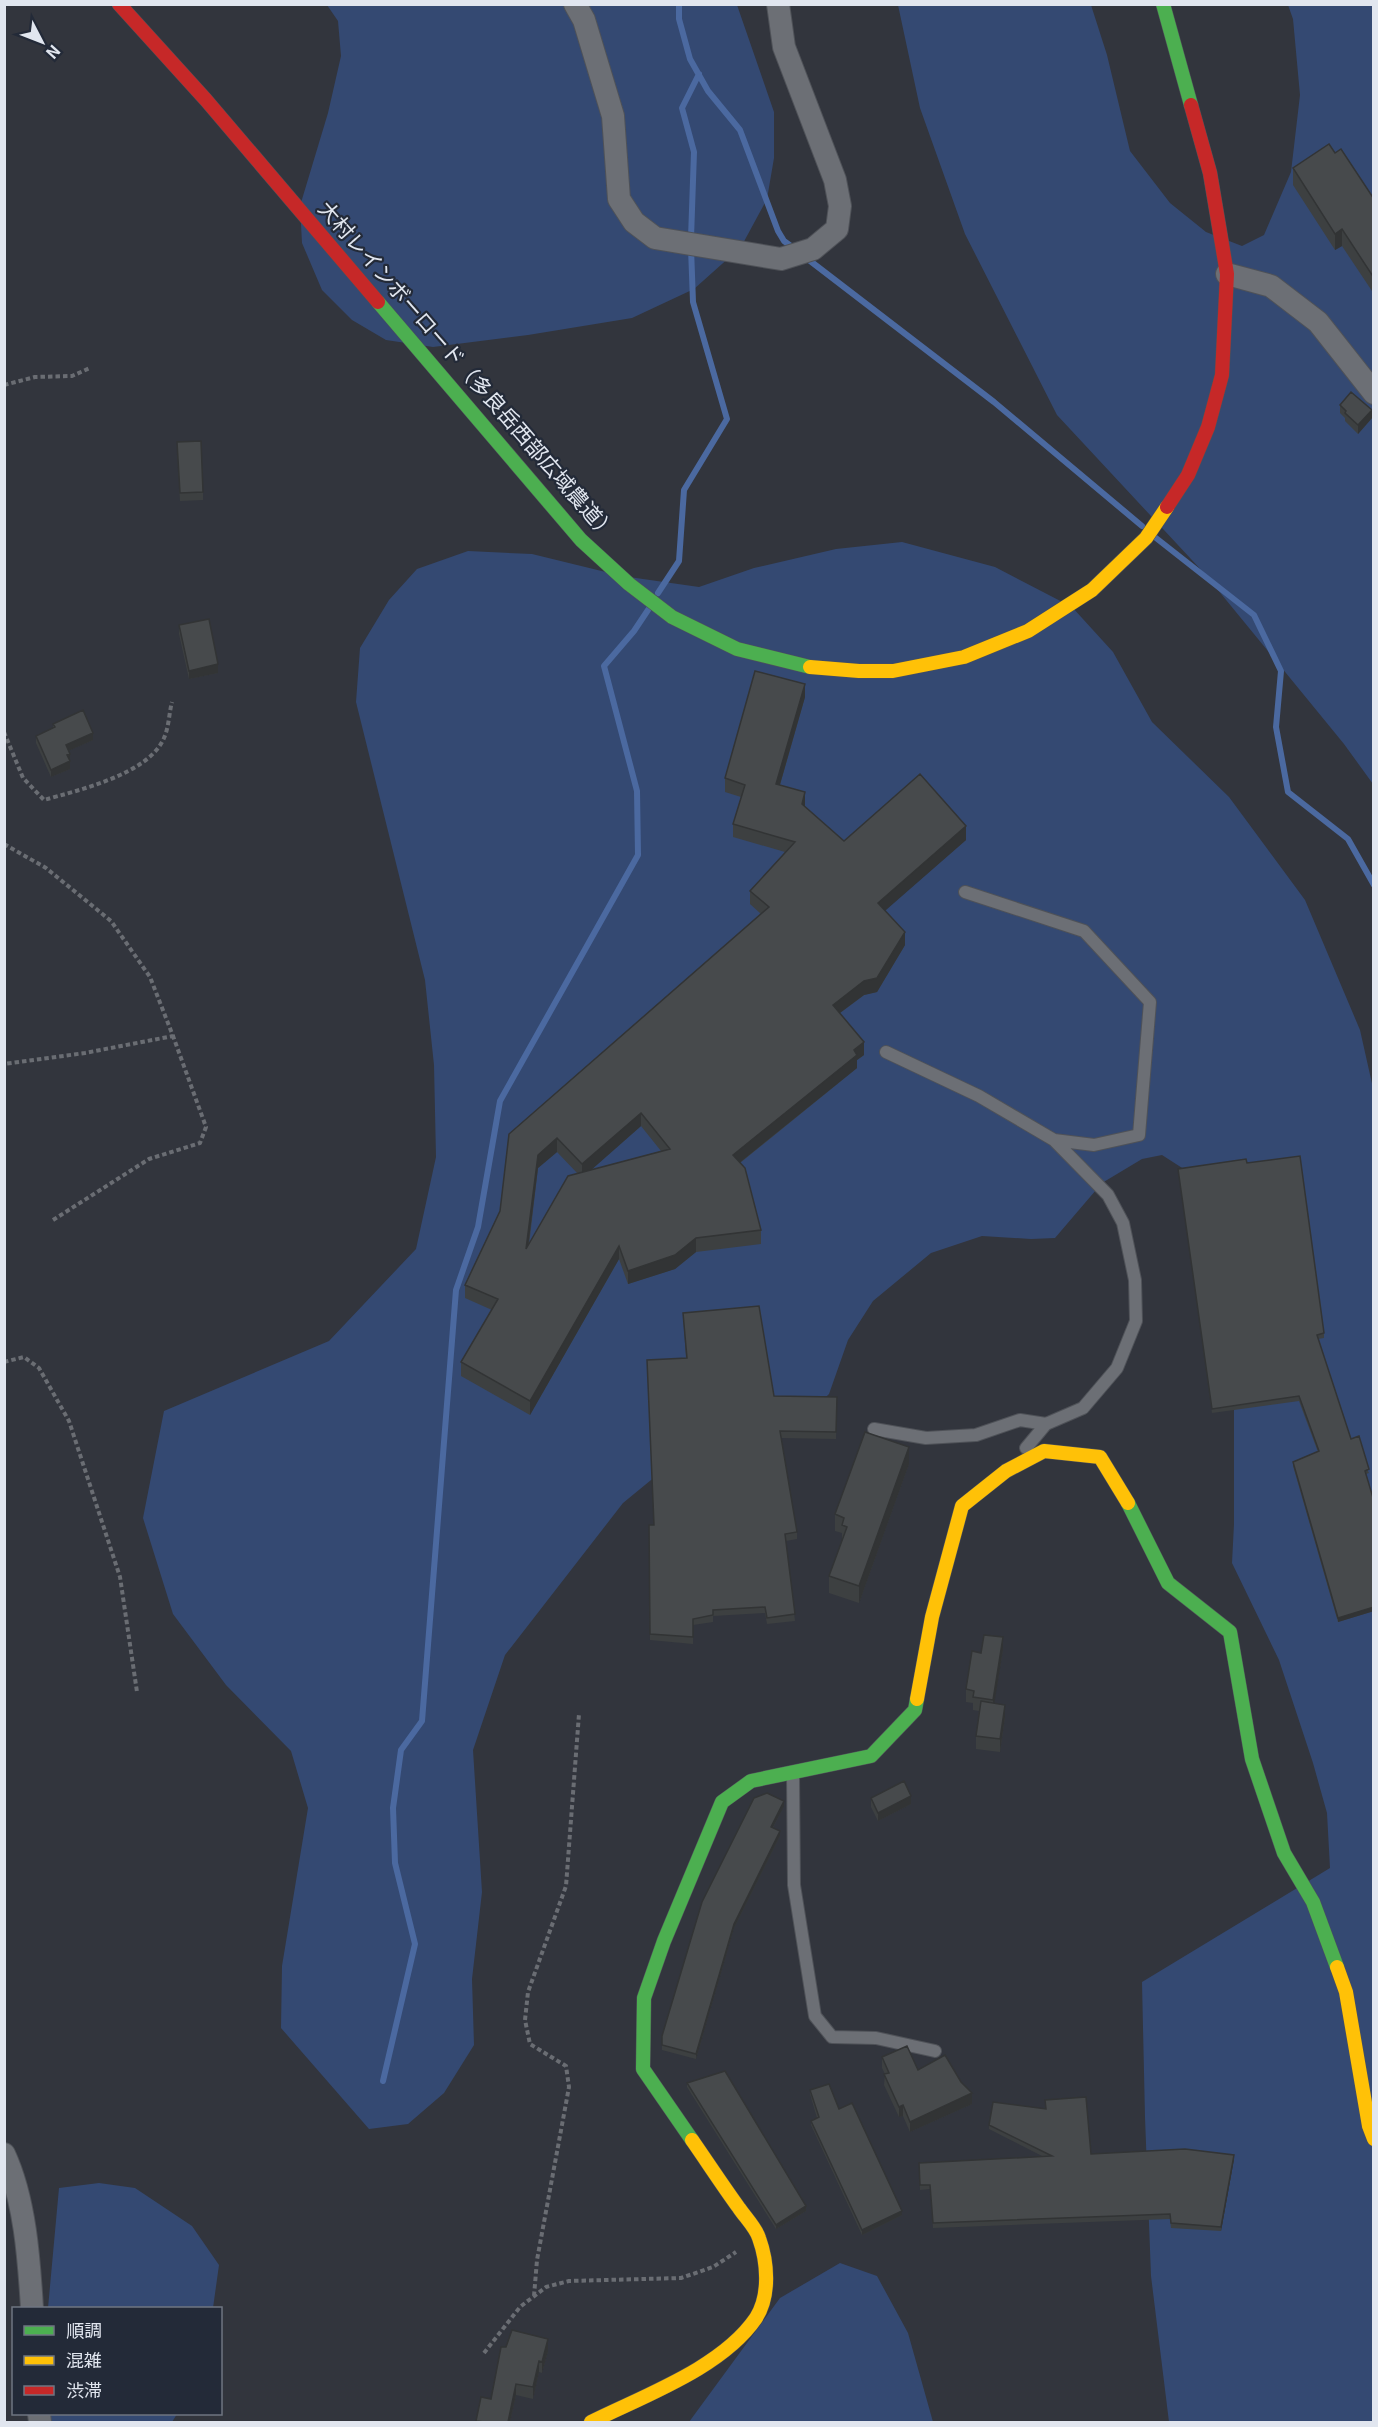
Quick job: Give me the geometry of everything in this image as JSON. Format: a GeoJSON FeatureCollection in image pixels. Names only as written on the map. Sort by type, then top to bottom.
{"type":"FeatureCollection","features":[{"type":"Feature","properties":{"kind":"street","name":"大村レインボーロード（多良岳西部広域農道）"},"geometry":{"type":"LineString","coordinates":[[119,4],[206,100],[581,540],[629,584],[672,617],[737,649],[800,666],[859,671],[893,670],[964,657],[1028,631],[1092,590],[1146,538],[1188,476],[1208,427],[1222,375],[1227,274],[1210,173],[1162,4]]}},
{"type":"Feature","properties":{"kind":"street"},"geometry":{"type":"LineString","coordinates":[[575,4],[584,20],[613,116],[619,199],[634,222],[655,238],[780,259],[813,249],[837,229],[840,206],[835,180],[784,47],[778,4]]}},
{"type":"Feature","properties":{"kind":"street"},"geometry":{"type":"LineString","coordinates":[[1227,274],[1271,286],[1318,322],[1374,393]]}},
{"type":"Feature","properties":{"kind":"street"},"geometry":{"type":"LineString","coordinates":[[591,2422],[727,2349],[753,2325],[765,2297],[766,2265],[759,2237],[643,2069],[644,1998],[664,1941],[722,1802],[751,1781],[871,1756],[915,1710],[932,1617],[962,1506],[1006,1472],[1044,1451],[1100,1457],[1132,1509],[1168,1583],[1230,1632],[1252,1758],[1284,1853],[1313,1902],[1346,1992],[1368,2127],[1374,2139]]}},
{"type":"Feature","properties":{"kind":"street"},"geometry":{"type":"LineString","coordinates":[[4,2154],[14,2176],[29,2266],[32,2307]]}},
{"type":"Feature","properties":{"kind":"lane"},"geometry":{"type":"LineString","coordinates":[[965,892],[1084,931],[1150,1002],[1139,1135],[1094,1145],[1054,1140]]}},
{"type":"Feature","properties":{"kind":"lane"},"geometry":{"type":"LineString","coordinates":[[886,1052],[980,1096],[1054,1140],[1108,1195],[1123,1223],[1135,1280],[1136,1321],[1117,1368],[1083,1408],[1046,1424],[1006,1472]]}},
{"type":"Feature","properties":{"kind":"lane"},"geometry":{"type":"LineString","coordinates":[[874,1429],[926,1438],[976,1435],[1020,1420],[1046,1424]]}},
{"type":"Feature","properties":{"kind":"lane"},"geometry":{"type":"LineString","coordinates":[[792,1771],[795,1885],[815,2016],[832,2037],[876,2038],[935,2051]]}},
{"type":"Feature","properties":{"kind":"path"},"geometry":{"type":"LineString","coordinates":[[4,385],[35,377],[72,376],[90,368]]}},
{"type":"Feature","properties":{"kind":"path"},"geometry":{"type":"LineString","coordinates":[[4,732],[24,778],[44,800],[89,787],[144,763],[164,738],[172,702]]}},
{"type":"Feature","properties":{"kind":"path"},"geometry":{"type":"LineString","coordinates":[[4,844],[46,868],[111,921],[150,977],[206,1127],[200,1143],[149,1158],[53,1220]]}},
{"type":"Feature","properties":{"kind":"path"},"geometry":{"type":"LineString","coordinates":[[4,1064],[85,1053],[173,1036]]}},
{"type":"Feature","properties":{"kind":"path"},"geometry":{"type":"LineString","coordinates":[[4,1362],[24,1357],[39,1368],[69,1420],[120,1577],[137,1692]]}},
{"type":"Feature","properties":{"kind":"path"},"geometry":{"type":"LineString","coordinates":[[534,2296],[537,2260],[569,2087],[566,2066],[530,2044],[525,2020],[528,1992],[566,1886],[579,1714]]}},
{"type":"Feature","properties":{"kind":"path"},"geometry":{"type":"LineString","coordinates":[[484,2353],[520,2307],[546,2287],[568,2281],[681,2278],[714,2267],[759,2237]]}},
{"type":"Feature","properties":{"kind":"shaded area"},"geometry":{"type":"Polygon","coordinates":[[[327,5],[737,5],[774,112],[774,158],[767,199],[741,247],[694,289],[632,318],[528,335],[433,347],[386,340],[352,320],[322,290],[302,243],[300,206],[328,113],[341,56],[338,21],[327,5]]]}},
{"type":"Feature","properties":{"kind":"shaded area"},"geometry":{"type":"Polygon","coordinates":[[[898,5],[1091,5],[1107,55],[1130,151],[1170,203],[1206,232],[1242,246],[1264,235],[1291,172],[1300,95],[1293,19],[1288,5],[1373,5],[1373,784],[1344,744],[1204,573],[1057,415],[965,234],[920,108],[898,5]]]}},
{"type":"Feature","properties":{"kind":"shaded area"},"geometry":{"type":"Polygon","coordinates":[[[902,542],[995,567],[1072,607],[1113,652],[1152,722],[1229,797],[1305,900],[1360,1030],[1373,1088],[1373,2422],[1169,2422],[1151,2276],[1142,1982],[1330,1868],[1327,1813],[1313,1763],[1279,1660],[1232,1563],[1234,1372],[1190,1173],[1162,1155],[1142,1159],[1102,1183],[1055,1238],[982,1236],[931,1253],[873,1301],[848,1340],[829,1394],[801,1421],[684,1453],[623,1503],[505,1655],[473,1750],[482,1892],[472,1979],[474,2045],[444,2093],[408,2124],[369,2129],[281,2028],[282,1966],[308,1808],[291,1751],[226,1685],[173,1614],[143,1518],[164,1411],[329,1341],[416,1249],[436,1157],[434,1065],[425,980],[356,702],[360,648],[389,600],[417,569],[468,551],[532,554],[622,576],[699,587],[754,568],[836,549],[902,542]]]}},
{"type":"Feature","properties":{"kind":"shaded area"},"geometry":{"type":"Polygon","coordinates":[[[99,2183],[135,2188],[192,2226],[219,2265],[213,2307],[48,2307],[59,2188],[99,2183]]]}},
{"type":"Feature","properties":{"kind":"shaded area"},"geometry":{"type":"Polygon","coordinates":[[[840,2263],[877,2276],[908,2333],[933,2422],[689,2422],[780,2298],[840,2263]]]}},
{"type":"Feature","properties":{"kind":"shaded area"},"geometry":{"type":"Polygon","coordinates":[[[47,2415],[176,2415],[172,2422],[50,2422],[47,2415]]]}},
{"type":"Feature","properties":{"kind":"building"},"geometry":{"type":"Polygon","coordinates":[[[1329,144],[1335,153],[1341,149],[1374,199],[1374,278],[1342,229],[1335,234],[1293,168],[1329,144]]]}},
{"type":"Feature","properties":{"kind":"building"},"geometry":{"type":"Polygon","coordinates":[[[1351,392],[1372,410],[1358,425],[1340,405],[1351,392]]]}},
{"type":"Feature","properties":{"kind":"building"},"geometry":{"type":"Polygon","coordinates":[[[201,441],[203,492],[180,493],[177,442],[201,441]]]}},
{"type":"Feature","properties":{"kind":"building"},"geometry":{"type":"Polygon","coordinates":[[[209,619],[218,664],[189,671],[179,625],[209,619]]]}},
{"type":"Feature","properties":{"kind":"building"},"geometry":{"type":"Polygon","coordinates":[[[755,671],[805,684],[776,784],[805,792],[802,804],[844,841],[920,774],[966,826],[878,903],[905,932],[877,978],[864,981],[833,1005],[864,1042],[854,1050],[857,1055],[733,1155],[745,1168],[761,1230],[696,1238],[675,1255],[628,1271],[619,1246],[530,1401],[461,1362],[498,1299],[465,1285],[500,1211],[509,1134],[769,907],[750,891],[795,842],[733,824],[745,785],[725,778],[755,671]],[[641,1113],[582,1164],[557,1138],[538,1155],[526,1249],[568,1176],[670,1149],[641,1113]]]}},
{"type":"Feature","properties":{"kind":"building"},"geometry":{"type":"Polygon","coordinates":[[[83,710],[93,733],[66,745],[70,761],[51,770],[36,736],[55,727],[53,724],[83,710]]]}},
{"type":"Feature","properties":{"kind":"building"},"geometry":{"type":"Polygon","coordinates":[[[1300,1156],[1324,1333],[1317,1335],[1351,1439],[1359,1436],[1369,1469],[1365,1471],[1374,1501],[1374,1607],[1338,1618],[1293,1462],[1319,1451],[1299,1396],[1212,1409],[1178,1169],[1246,1159],[1247,1163],[1300,1156]]]}},
{"type":"Feature","properties":{"kind":"building"},"geometry":{"type":"Polygon","coordinates":[[[759,1306],[774,1396],[837,1397],[836,1432],[780,1431],[797,1532],[785,1534],[795,1614],[767,1618],[765,1607],[713,1610],[713,1615],[693,1619],[693,1637],[650,1634],[649,1525],[654,1525],[647,1360],[687,1358],[683,1313],[759,1306]]]}},
{"type":"Feature","properties":{"kind":"building"},"geometry":{"type":"Polygon","coordinates":[[[865,1432],[909,1447],[859,1586],[829,1576],[847,1527],[842,1525],[844,1518],[835,1514],[865,1432]]]}},
{"type":"Feature","properties":{"kind":"building"},"geometry":{"type":"Polygon","coordinates":[[[984,1635],[1003,1637],[993,1700],[973,1697],[974,1691],[966,1689],[972,1651],[981,1653],[984,1635]]]}},
{"type":"Feature","properties":{"kind":"building"},"geometry":{"type":"Polygon","coordinates":[[[981,1701],[1005,1705],[1000,1739],[976,1736],[981,1701]]]}},
{"type":"Feature","properties":{"kind":"building"},"geometry":{"type":"Polygon","coordinates":[[[904,1781],[911,1796],[878,1813],[871,1798],[904,1781]]]}},
{"type":"Feature","properties":{"kind":"building"},"geometry":{"type":"Polygon","coordinates":[[[767,1793],[784,1801],[771,1827],[780,1831],[734,1924],[696,2054],[662,2045],[662,2036],[702,1902],[754,1798],[767,1793]]]}},
{"type":"Feature","properties":{"kind":"building"},"geometry":{"type":"Polygon","coordinates":[[[907,2046],[918,2070],[945,2055],[961,2082],[972,2093],[910,2122],[903,2105],[899,2107],[884,2074],[889,2073],[882,2057],[907,2046]]]}},
{"type":"Feature","properties":{"kind":"building"},"geometry":{"type":"Polygon","coordinates":[[[725,2071],[806,2206],[776,2225],[687,2083],[725,2071]]]}},
{"type":"Feature","properties":{"kind":"building"},"geometry":{"type":"Polygon","coordinates":[[[829,2084],[839,2109],[852,2103],[902,2211],[862,2230],[811,2121],[819,2117],[810,2090],[829,2084]]]}},
{"type":"Feature","properties":{"kind":"building"},"geometry":{"type":"Polygon","coordinates":[[[1086,2097],[1091,2154],[1185,2149],[1234,2155],[1221,2227],[1171,2223],[1170,2214],[933,2223],[930,2185],[920,2185],[919,2163],[1052,2156],[989,2125],[993,2102],[1046,2109],[1045,2100],[1086,2097]]]}},
{"type":"Feature","properties":{"kind":"building"},"geometry":{"type":"Polygon","coordinates":[[[512,2330],[548,2339],[542,2362],[539,2361],[533,2387],[516,2384],[508,2422],[476,2421],[481,2397],[491,2399],[501,2347],[506,2347],[512,2330]]]}},
{"type":"Feature","properties":{"kind":"waterway"},"geometry":{"type":"LineString","coordinates":[[679,4],[679,19],[690,59],[708,91],[740,130],[778,231],[784,241],[795,249]]}},
{"type":"Feature","properties":{"kind":"waterway"},"geometry":{"type":"LineString","coordinates":[[691,238],[694,152],[682,108],[699,74]]}},
{"type":"Feature","properties":{"kind":"waterway"},"geometry":{"type":"LineString","coordinates":[[658,593],[679,561],[684,490],[727,419],[693,302],[691,248]]}},
{"type":"Feature","properties":{"kind":"waterway"},"geometry":{"type":"LineString","coordinates":[[805,257],[994,402],[1142,526]]}},
{"type":"Feature","properties":{"kind":"waterway"},"geometry":{"type":"LineString","coordinates":[[1156,538],[1254,615],[1281,671],[1276,727],[1288,792],[1348,839],[1374,885]]}},
{"type":"Feature","properties":{"kind":"waterway"},"geometry":{"type":"LineString","coordinates":[[383,2081],[415,1944],[395,1863],[393,1808],[401,1750],[422,1721],[456,1290],[478,1227],[500,1101],[638,855],[637,791],[604,666],[634,631],[648,610]]}},
{"type":"Feature","properties":{"kind":"traffic: fast"},"geometry":{"type":"LineString","coordinates":[[1163,4],[1191,105]]}},
{"type":"Feature","properties":{"kind":"traffic: fast"},"geometry":{"type":"LineString","coordinates":[[378,302],[581,540],[629,584],[672,617],[737,649],[810,667]]}},
{"type":"Feature","properties":{"kind":"traffic: fast"},"geometry":{"type":"LineString","coordinates":[[1128,1503],[1168,1583],[1230,1632],[1252,1759],[1284,1853],[1313,1902],[1337,1967]]}},
{"type":"Feature","properties":{"kind":"traffic: fast"},"geometry":{"type":"LineString","coordinates":[[692,2140],[643,2069],[644,1998],[664,1941],[722,1802],[751,1781],[871,1756],[915,1710],[917,1699]]}},
{"type":"Feature","properties":{"kind":"traffic: slow"},"geometry":{"type":"LineString","coordinates":[[810,667],[893,671],[964,657],[1028,631],[1092,590],[1146,538],[1167,507]]}},
{"type":"Feature","properties":{"kind":"traffic: slow"},"geometry":{"type":"LineString","coordinates":[[917,1699],[932,1617],[962,1506],[1006,1471],[1044,1451],[1100,1457],[1128,1503]]}},
{"type":"Feature","properties":{"kind":"traffic: slow"},"geometry":{"type":"LineString","coordinates":[[1337,1967],[1346,1992],[1369,2126],[1374,2139]]}},
{"type":"Feature","properties":{"kind":"traffic: slow"},"geometry":{"type":"LineString","coordinates":[[591,2422],[703,2366],[741,2336],[761,2309],[764,2300],[766,2268],[758,2234],[692,2140]]}},
{"type":"Feature","properties":{"kind":"traffic: jam"},"geometry":{"type":"LineString","coordinates":[[119,4],[206,100],[378,302]]}},
{"type":"Feature","properties":{"kind":"traffic: jam"},"geometry":{"type":"LineString","coordinates":[[1167,507],[1188,475],[1208,427],[1222,375],[1227,274],[1210,173],[1191,105]]}}]}
